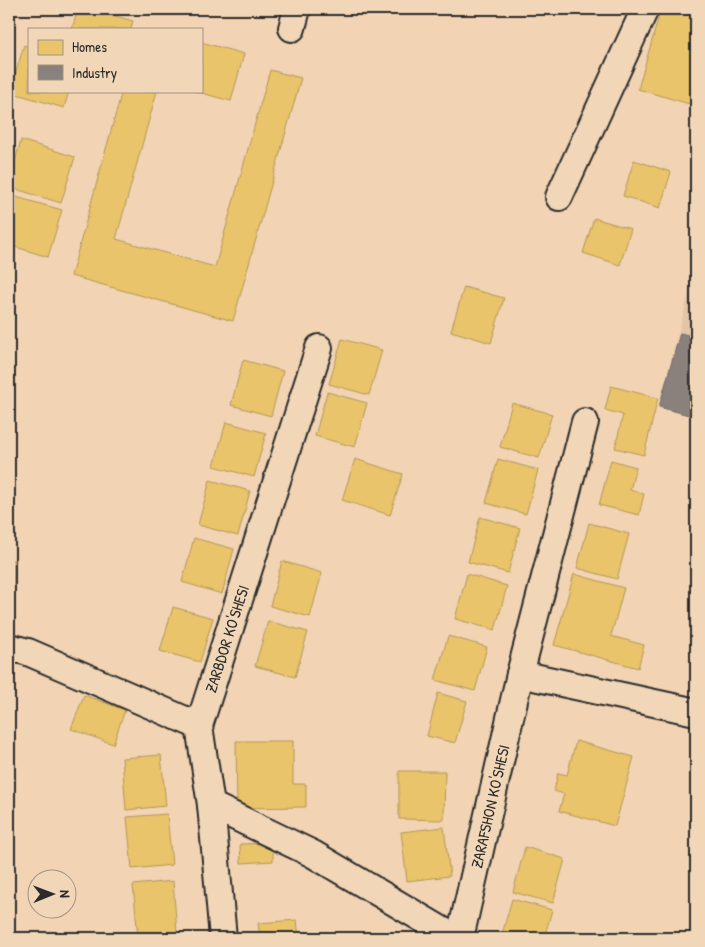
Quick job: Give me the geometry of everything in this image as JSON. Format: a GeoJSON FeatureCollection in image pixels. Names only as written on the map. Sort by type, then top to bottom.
{"type":"FeatureCollection","features":[{"type":"Feature","properties":{"kind":"street"},"geometry":{"type":"LineString","coordinates":[[559,197],[645,9]]}},
{"type":"Feature","properties":{"kind":"street","name":"ZARBDOR KO'SHESI"},"geometry":{"type":"LineString","coordinates":[[223,938],[211,805],[199,726],[319,348]]}},
{"type":"Feature","properties":{"kind":"street","name":"ZARAFSHON KO'SHESI"},"geometry":{"type":"LineString","coordinates":[[460,938],[520,674],[585,422]]}},
{"type":"Feature","properties":{"kind":"street"},"geometry":{"type":"LineString","coordinates":[[9,647],[28,652],[199,726]]}},
{"type":"Feature","properties":{"kind":"street"},"geometry":{"type":"LineString","coordinates":[[520,674],[696,712]]}},
{"type":"Feature","properties":{"kind":"street"},"geometry":{"type":"LineString","coordinates":[[211,805],[313,854],[455,938]]}},
{"type":"Feature","properties":{"kind":"shaded area"},"geometry":{"type":"Polygon","coordinates":[[[696,266],[696,417],[659,407],[696,266]]]}},
{"type":"Feature","properties":{"kind":"building: Homes"},"geometry":{"type":"Polygon","coordinates":[[[78,9],[91,9],[133,21],[131,28],[72,28],[78,9]]]}},
{"type":"Feature","properties":{"kind":"building: Homes"},"geometry":{"type":"Polygon","coordinates":[[[661,9],[696,9],[696,106],[638,89],[661,9]]]}},
{"type":"Feature","properties":{"kind":"building: Homes"},"geometry":{"type":"Polygon","coordinates":[[[202,42],[244,54],[231,101],[198,92],[202,92],[202,42]]]}},
{"type":"Feature","properties":{"kind":"building: Homes"},"geometry":{"type":"Polygon","coordinates":[[[24,45],[28,47],[28,92],[69,92],[64,108],[10,92],[24,45]]]}},
{"type":"Feature","properties":{"kind":"building: Homes"},"geometry":{"type":"Polygon","coordinates":[[[270,70],[301,78],[233,321],[71,276],[122,92],[157,92],[116,239],[215,267],[270,70]]]}},
{"type":"Feature","properties":{"kind":"building: Homes"},"geometry":{"type":"Polygon","coordinates":[[[21,140],[75,157],[61,203],[9,187],[21,140]]]}},
{"type":"Feature","properties":{"kind":"building: Homes"},"geometry":{"type":"Polygon","coordinates":[[[634,160],[671,172],[660,208],[623,196],[634,160]]]}},
{"type":"Feature","properties":{"kind":"building: Homes"},"geometry":{"type":"Polygon","coordinates":[[[9,195],[62,210],[48,257],[9,245],[9,195]]]}},
{"type":"Feature","properties":{"kind":"building: Homes"},"geometry":{"type":"Polygon","coordinates":[[[594,218],[631,229],[620,265],[583,253],[594,218]]]}},
{"type":"Feature","properties":{"kind":"building: Homes"},"geometry":{"type":"Polygon","coordinates":[[[464,287],[504,298],[491,343],[451,331],[464,287]]]}},
{"type":"Feature","properties":{"kind":"building: Homes"},"geometry":{"type":"Polygon","coordinates":[[[342,339],[382,350],[369,395],[329,384],[342,339]]]}},
{"type":"Feature","properties":{"kind":"building: Homes"},"geometry":{"type":"Polygon","coordinates":[[[243,360],[283,371],[271,416],[231,405],[243,360]]]}},
{"type":"Feature","properties":{"kind":"building: Homes"},"geometry":{"type":"Polygon","coordinates":[[[611,386],[658,398],[644,455],[615,448],[623,415],[605,410],[611,386]]]}},
{"type":"Feature","properties":{"kind":"building: Homes"},"geometry":{"type":"Polygon","coordinates":[[[327,392],[367,403],[355,447],[315,436],[327,392]]]}},
{"type":"Feature","properties":{"kind":"building: Homes"},"geometry":{"type":"Polygon","coordinates":[[[512,403],[552,414],[539,458],[500,447],[512,403]]]}},
{"type":"Feature","properties":{"kind":"building: Homes"},"geometry":{"type":"Polygon","coordinates":[[[226,422],[266,433],[254,477],[214,466],[226,422]]]}},
{"type":"Feature","properties":{"kind":"building: Homes"},"geometry":{"type":"Polygon","coordinates":[[[355,459],[403,474],[390,515],[342,500],[355,459]]]}},
{"type":"Feature","properties":{"kind":"building: Homes"},"geometry":{"type":"Polygon","coordinates":[[[498,459],[538,470],[526,514],[486,503],[498,459]]]}},
{"type":"Feature","properties":{"kind":"building: Homes"},"geometry":{"type":"Polygon","coordinates":[[[611,460],[636,467],[630,490],[644,494],[639,515],[599,505],[611,460]]]}},
{"type":"Feature","properties":{"kind":"building: Homes"},"geometry":{"type":"Polygon","coordinates":[[[210,480],[250,491],[238,536],[198,525],[210,480]]]}},
{"type":"Feature","properties":{"kind":"building: Homes"},"geometry":{"type":"Polygon","coordinates":[[[480,517],[520,528],[508,573],[468,562],[480,517]]]}},
{"type":"Feature","properties":{"kind":"building: Homes"},"geometry":{"type":"Polygon","coordinates":[[[589,523],[629,534],[617,579],[577,568],[589,523]]]}},
{"type":"Feature","properties":{"kind":"building: Homes"},"geometry":{"type":"Polygon","coordinates":[[[194,538],[234,549],[222,594],[182,582],[194,538]]]}},
{"type":"Feature","properties":{"kind":"building: Homes"},"geometry":{"type":"Polygon","coordinates":[[[9,560],[14,560],[13,599],[9,599],[9,560]]]}},
{"type":"Feature","properties":{"kind":"building: Homes"},"geometry":{"type":"Polygon","coordinates":[[[282,561],[322,573],[310,617],[270,606],[282,561]]]}},
{"type":"Feature","properties":{"kind":"building: Homes"},"geometry":{"type":"Polygon","coordinates":[[[467,574],[507,586],[495,630],[455,619],[467,574]]]}},
{"type":"Feature","properties":{"kind":"building: Homes"},"geometry":{"type":"Polygon","coordinates":[[[574,574],[624,588],[611,636],[644,645],[638,668],[554,645],[574,574]]]}},
{"type":"Feature","properties":{"kind":"building: Homes"},"geometry":{"type":"Polygon","coordinates":[[[173,607],[213,618],[200,662],[160,651],[173,607]]]}},
{"type":"Feature","properties":{"kind":"building: Homes"},"geometry":{"type":"Polygon","coordinates":[[[268,621],[308,632],[295,677],[255,666],[268,621]]]}},
{"type":"Feature","properties":{"kind":"building: Homes"},"geometry":{"type":"Polygon","coordinates":[[[448,636],[487,647],[475,691],[435,680],[448,636]]]}},
{"type":"Feature","properties":{"kind":"building: Homes"},"geometry":{"type":"Polygon","coordinates":[[[438,693],[467,701],[455,743],[427,736],[438,693]]]}},
{"type":"Feature","properties":{"kind":"building: Homes"},"geometry":{"type":"Polygon","coordinates":[[[84,695],[125,710],[113,744],[71,729],[84,695]]]}},
{"type":"Feature","properties":{"kind":"building: Homes"},"geometry":{"type":"Polygon","coordinates":[[[236,741],[293,741],[293,784],[306,784],[306,807],[237,808],[236,741]]]}},
{"type":"Feature","properties":{"kind":"building: Homes"},"geometry":{"type":"Polygon","coordinates":[[[576,741],[634,757],[615,826],[559,811],[564,794],[554,791],[558,773],[567,775],[576,741]]]}},
{"type":"Feature","properties":{"kind":"building: Homes"},"geometry":{"type":"Polygon","coordinates":[[[161,755],[166,806],[126,810],[122,758],[161,755]]]}},
{"type":"Feature","properties":{"kind":"building: Homes"},"geometry":{"type":"Polygon","coordinates":[[[399,771],[445,771],[444,820],[399,819],[399,771]]]}},
{"type":"Feature","properties":{"kind":"building: Homes"},"geometry":{"type":"Polygon","coordinates":[[[167,814],[172,865],[132,869],[127,817],[167,814]]]}},
{"type":"Feature","properties":{"kind":"building: Homes"},"geometry":{"type":"Polygon","coordinates":[[[444,827],[450,876],[407,881],[401,832],[444,827]]]}},
{"type":"Feature","properties":{"kind":"building: Homes"},"geometry":{"type":"Polygon","coordinates":[[[273,843],[273,861],[241,863],[240,844],[273,843]]]}},
{"type":"Feature","properties":{"kind":"building: Homes"},"geometry":{"type":"Polygon","coordinates":[[[525,847],[565,859],[553,903],[513,892],[525,847]]]}},
{"type":"Feature","properties":{"kind":"building: Homes"},"geometry":{"type":"Polygon","coordinates":[[[173,881],[177,933],[138,937],[133,885],[173,881]]]}},
{"type":"Feature","properties":{"kind":"building: Homes"},"geometry":{"type":"Polygon","coordinates":[[[512,899],[552,910],[544,938],[501,938],[512,899]]]}},
{"type":"Feature","properties":{"kind":"building: Homes"},"geometry":{"type":"Polygon","coordinates":[[[297,920],[299,938],[260,938],[258,923],[297,920]]]}},
{"type":"Feature","properties":{"kind":"building: Industry"},"geometry":{"type":"Polygon","coordinates":[[[680,333],[696,337],[696,417],[659,407],[680,333]]]}}]}
